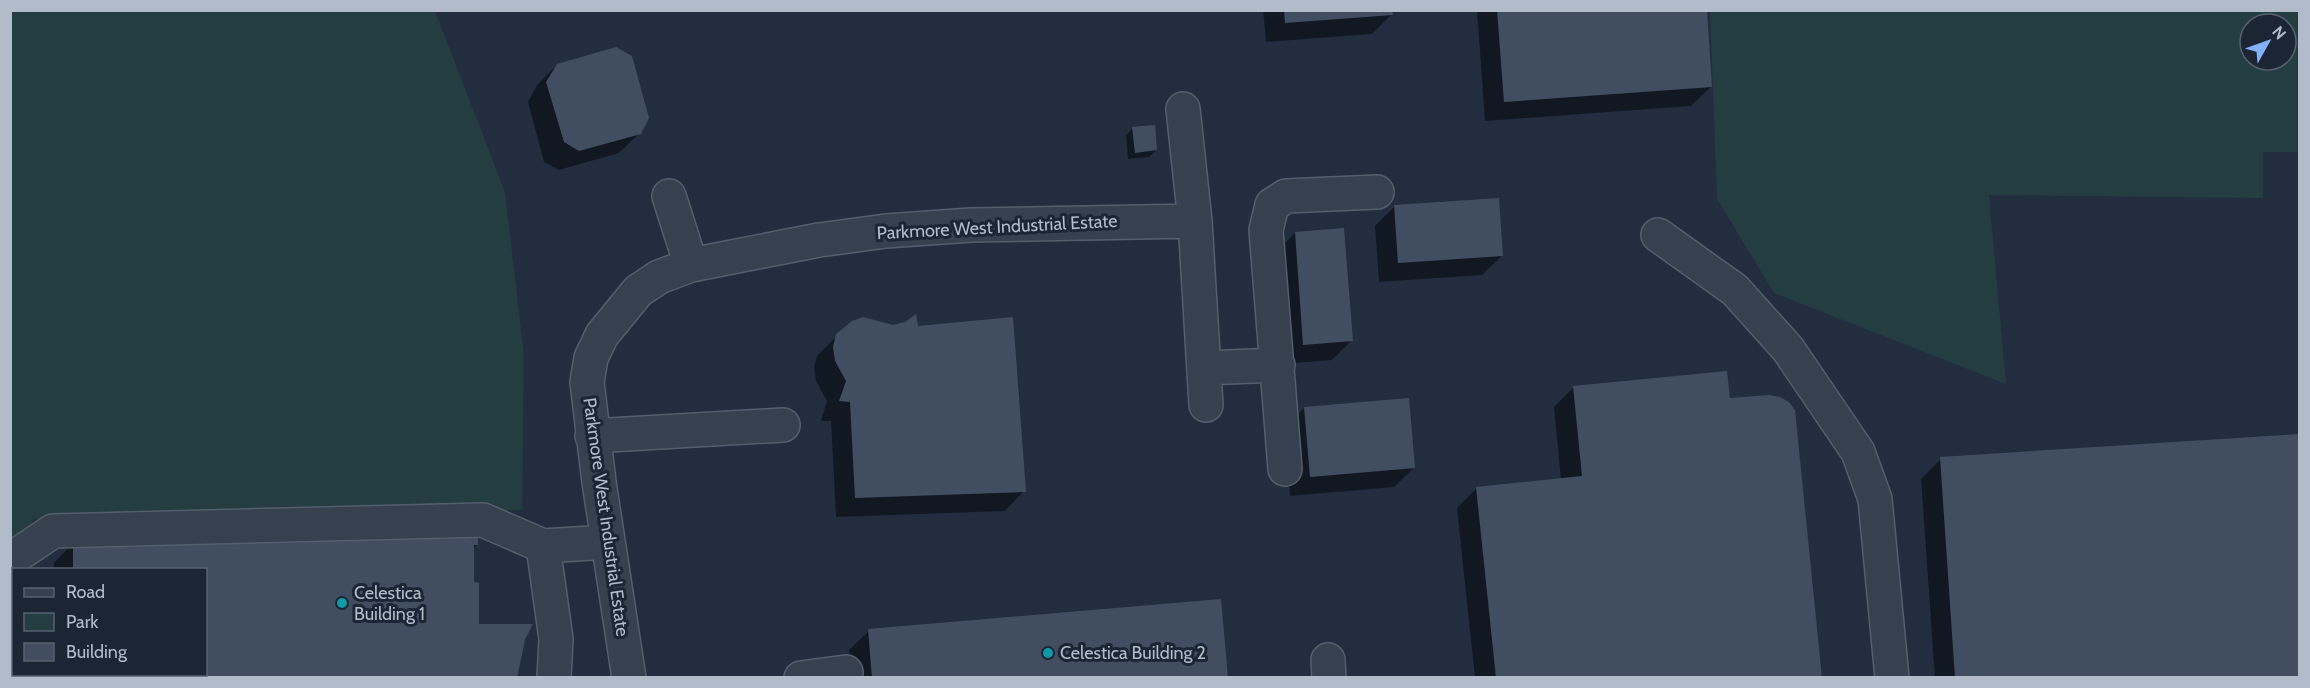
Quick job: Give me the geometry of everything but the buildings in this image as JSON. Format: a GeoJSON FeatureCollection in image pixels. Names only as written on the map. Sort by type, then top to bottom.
{"type":"FeatureCollection","features":[{"type":"Feature","properties":{"kind":"street"},"geometry":{"type":"LineString","coordinates":[[1183,109],[1195,221],[1206,405]]}},
{"type":"Feature","properties":{"kind":"street"},"geometry":{"type":"LineString","coordinates":[[1286,470],[1266,230],[1272,205],[1286,196],[1377,192]]}},
{"type":"Feature","properties":{"kind":"street"},"geometry":{"type":"LineString","coordinates":[[669,196],[691,265]]}},
{"type":"Feature","properties":{"kind":"street","name":"Parkmore West Industrial Estate"},"geometry":{"type":"LineString","coordinates":[[629,678],[592,436],[587,382],[591,358],[602,334],[638,291],[659,277],[691,265],[819,240],[886,231],[971,225],[1195,221]]}},
{"type":"Feature","properties":{"kind":"street"},"geometry":{"type":"LineString","coordinates":[[1658,235],[1735,290],[1788,349],[1857,452],[1875,499],[1892,678]]}},
{"type":"Feature","properties":{"kind":"street"},"geometry":{"type":"LineString","coordinates":[[1204,368],[1278,365]]}},
{"type":"Feature","properties":{"kind":"street"},"geometry":{"type":"LineString","coordinates":[[592,436],[783,424]]}},
{"type":"Feature","properties":{"kind":"street"},"geometry":{"type":"LineString","coordinates":[[10,560],[54,531],[483,520],[543,546],[608,542]]}},
{"type":"Feature","properties":{"kind":"street"},"geometry":{"type":"LineString","coordinates":[[543,546],[556,639],[554,678]]}},
{"type":"Feature","properties":{"kind":"street"},"geometry":{"type":"LineString","coordinates":[[801,678],[846,672]]}},
{"type":"Feature","properties":{"kind":"green space"},"geometry":{"type":"Polygon","coordinates":[[[10,11],[435,11],[505,192],[524,356],[522,510],[33,519],[27,542],[11,541],[10,11]]]}},
{"type":"Feature","properties":{"kind":"green space"},"geometry":{"type":"Polygon","coordinates":[[[1710,11],[2299,11],[2299,152],[2263,152],[2263,198],[1989,195],[2006,384],[1774,293],[1717,199],[1710,11]]]}},
{"type":"Feature","properties":{"kind":"place","name":"Celestica Building 1"},"geometry":{"type":"Point","coordinates":[342,603]}},
{"type":"Feature","properties":{"kind":"place","name":"Celestica Building 2"},"geometry":{"type":"Point","coordinates":[1048,653]}}]}
